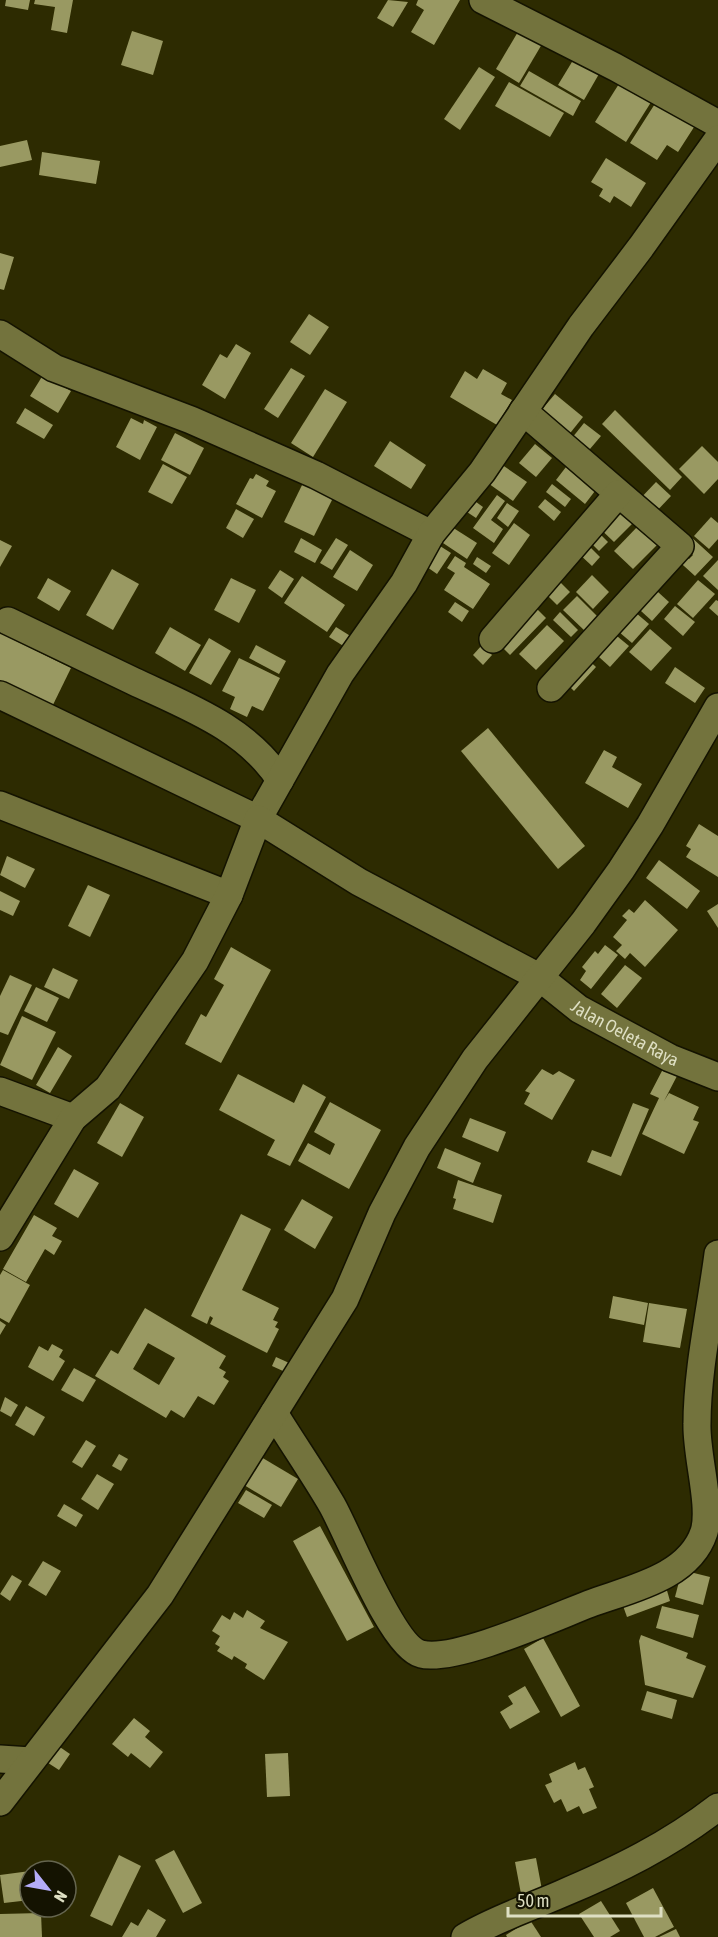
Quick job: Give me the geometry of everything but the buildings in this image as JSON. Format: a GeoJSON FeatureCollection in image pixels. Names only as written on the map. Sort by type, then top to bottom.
{"type":"FeatureCollection","features":[{"type":"Feature","properties":{"kind":"street"},"geometry":{"type":"LineString","coordinates":[[483,0],[615,67],[718,124]]}},
{"type":"Feature","properties":{"kind":"street"},"geometry":{"type":"LineString","coordinates":[[0,1238],[73,1118],[108,1088],[140,1045],[195,961],[229,895],[258,819],[340,674],[404,583],[431,534],[482,472],[581,326],[641,248],[718,139]]}},
{"type":"Feature","properties":{"kind":"street"},"geometry":{"type":"LineString","coordinates":[[0,334],[54,368],[191,420],[316,475],[431,534]]}},
{"type":"Feature","properties":{"kind":"street"},"geometry":{"type":"LineString","coordinates":[[523,411],[680,546],[551,688]]}},
{"type":"Feature","properties":{"kind":"street"},"geometry":{"type":"LineString","coordinates":[[493,639],[618,494]]}},
{"type":"Feature","properties":{"kind":"street"},"geometry":{"type":"LineString","coordinates":[[8,621],[201,714],[232,732],[272,767],[280,780]]}},
{"type":"Feature","properties":{"kind":"street","name":"Jalan Oeleta Raya"},"geometry":{"type":"LineString","coordinates":[[0,694],[258,819],[358,882],[539,977],[579,1009],[670,1058],[718,1077]]}},
{"type":"Feature","properties":{"kind":"street"},"geometry":{"type":"LineString","coordinates":[[0,1802],[160,1595],[345,1299],[382,1213],[417,1147],[475,1059],[621,870],[650,825],[718,707]]}},
{"type":"Feature","properties":{"kind":"street"},"geometry":{"type":"LineString","coordinates":[[0,805],[229,895]]}},
{"type":"Feature","properties":{"kind":"street"},"geometry":{"type":"LineString","coordinates":[[0,1091],[73,1118]]}},
{"type":"Feature","properties":{"kind":"street"},"geometry":{"type":"LineString","coordinates":[[274,1413],[333,1506],[386,1614],[411,1650],[430,1656],[502,1639],[646,1583],[675,1569],[689,1558],[704,1532],[712,1515],[697,1424],[718,1254]]}},
{"type":"Feature","properties":{"kind":"street"},"geometry":{"type":"LineString","coordinates":[[0,1759],[31,1761]]}},
{"type":"Feature","properties":{"kind":"street"},"geometry":{"type":"LineString","coordinates":[[465,1937],[486,1924],[562,1894],[654,1852],[718,1807]]}}]}
